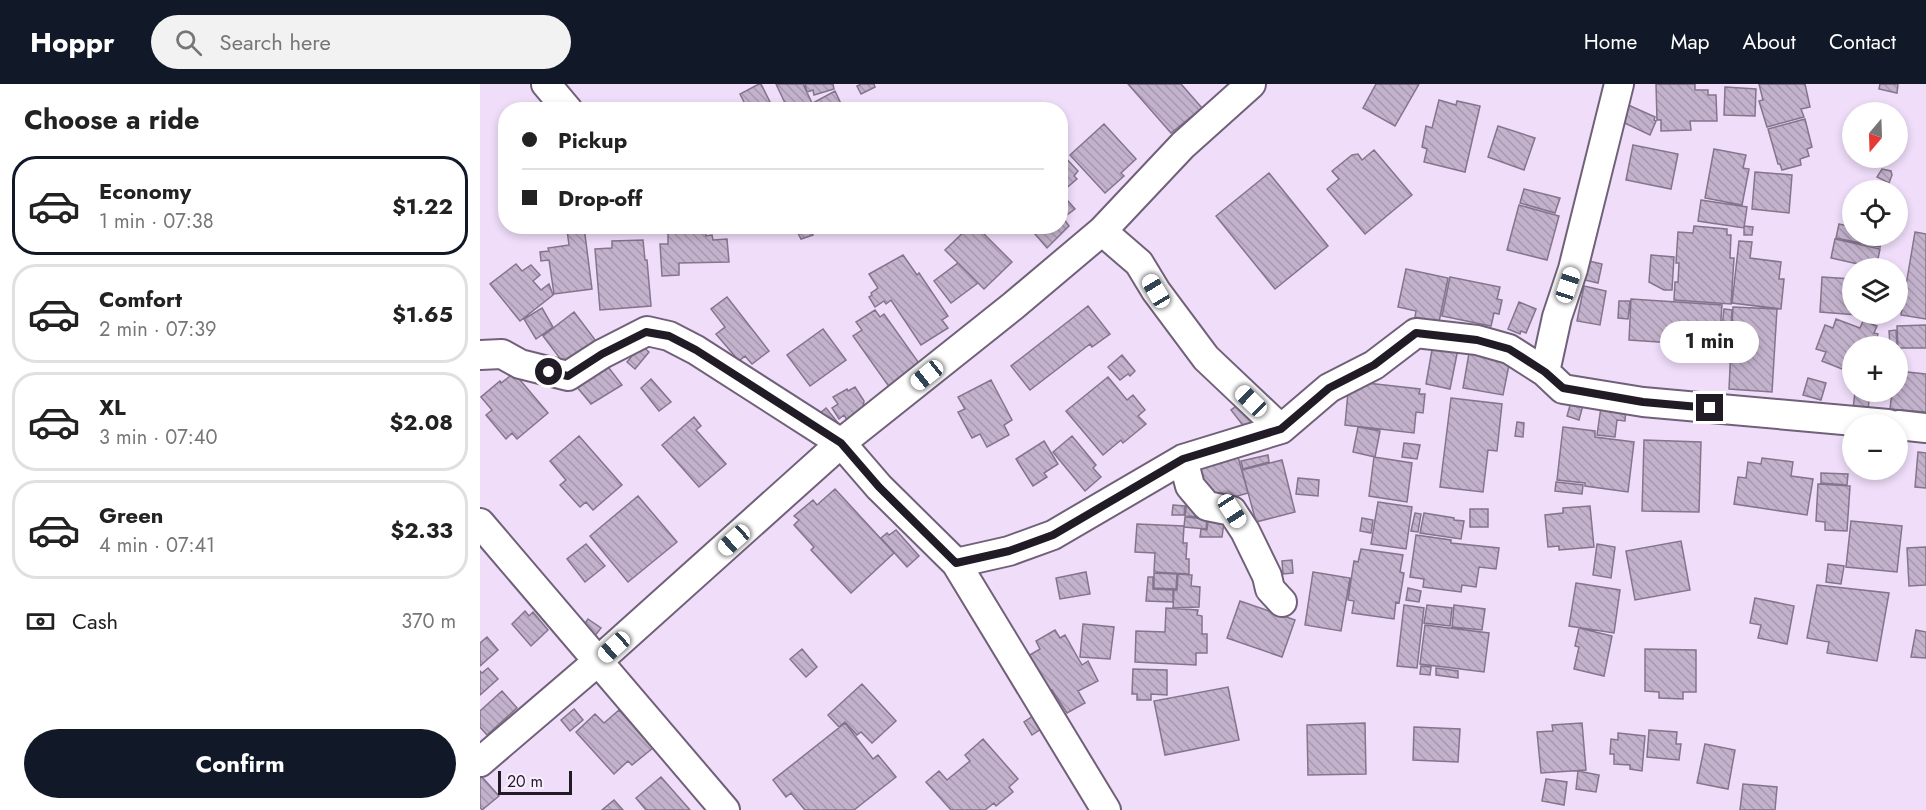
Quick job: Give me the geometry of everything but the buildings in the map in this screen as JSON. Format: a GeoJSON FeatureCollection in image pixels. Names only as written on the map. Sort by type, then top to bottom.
{"type":"FeatureCollection","features":[{"type":"Feature","properties":{"kind":"street"},"geometry":{"type":"LineString","coordinates":[[546,84],[561,102]]}},
{"type":"Feature","properties":{"kind":"street"},"geometry":{"type":"LineString","coordinates":[[480,762],[597,662],[841,443],[1013,306],[1101,231],[1183,145],[1251,84]]}},
{"type":"Feature","properties":{"kind":"street"},"geometry":{"type":"LineString","coordinates":[[1545,372],[1557,318],[1573,269],[1619,84]]}},
{"type":"Feature","properties":{"kind":"street"},"geometry":{"type":"LineString","coordinates":[[1101,231],[1139,263],[1156,291],[1206,358],[1281,429]]}},
{"type":"Feature","properties":{"kind":"street"},"geometry":{"type":"LineString","coordinates":[[480,355],[502,354],[520,364],[568,376],[602,354],[646,332],[669,336],[696,350],[841,443],[879,487],[956,563],[1106,810]]}},
{"type":"Feature","properties":{"kind":"street"},"geometry":{"type":"LineString","coordinates":[[956,563],[1009,551],[1053,535],[1183,459],[1281,429],[1329,388],[1374,365],[1416,333],[1477,340],[1509,349],[1545,372],[1563,388],[1595,395],[1643,402],[1842,420]]}},
{"type":"Feature","properties":{"kind":"street"},"geometry":{"type":"LineString","coordinates":[[1908,426],[1926,428]]}},
{"type":"Feature","properties":{"kind":"street"},"geometry":{"type":"LineString","coordinates":[[1183,459],[1190,486],[1207,506],[1232,511],[1245,531],[1267,576],[1270,589],[1282,602]]}},
{"type":"Feature","properties":{"kind":"street"},"geometry":{"type":"LineString","coordinates":[[480,524],[725,810]]}},
{"type":"Feature","properties":{"kind":"route"},"geometry":{"type":"LineString","coordinates":[[549,372],[568,376],[602,354],[646,332],[669,336],[696,350],[841,443],[879,487],[956,563],[1009,551],[1053,535],[1183,459],[1281,429],[1329,388],[1374,365],[1416,333],[1477,340],[1509,349],[1545,372],[1563,388],[1643,402],[1710,408]]}}]}
